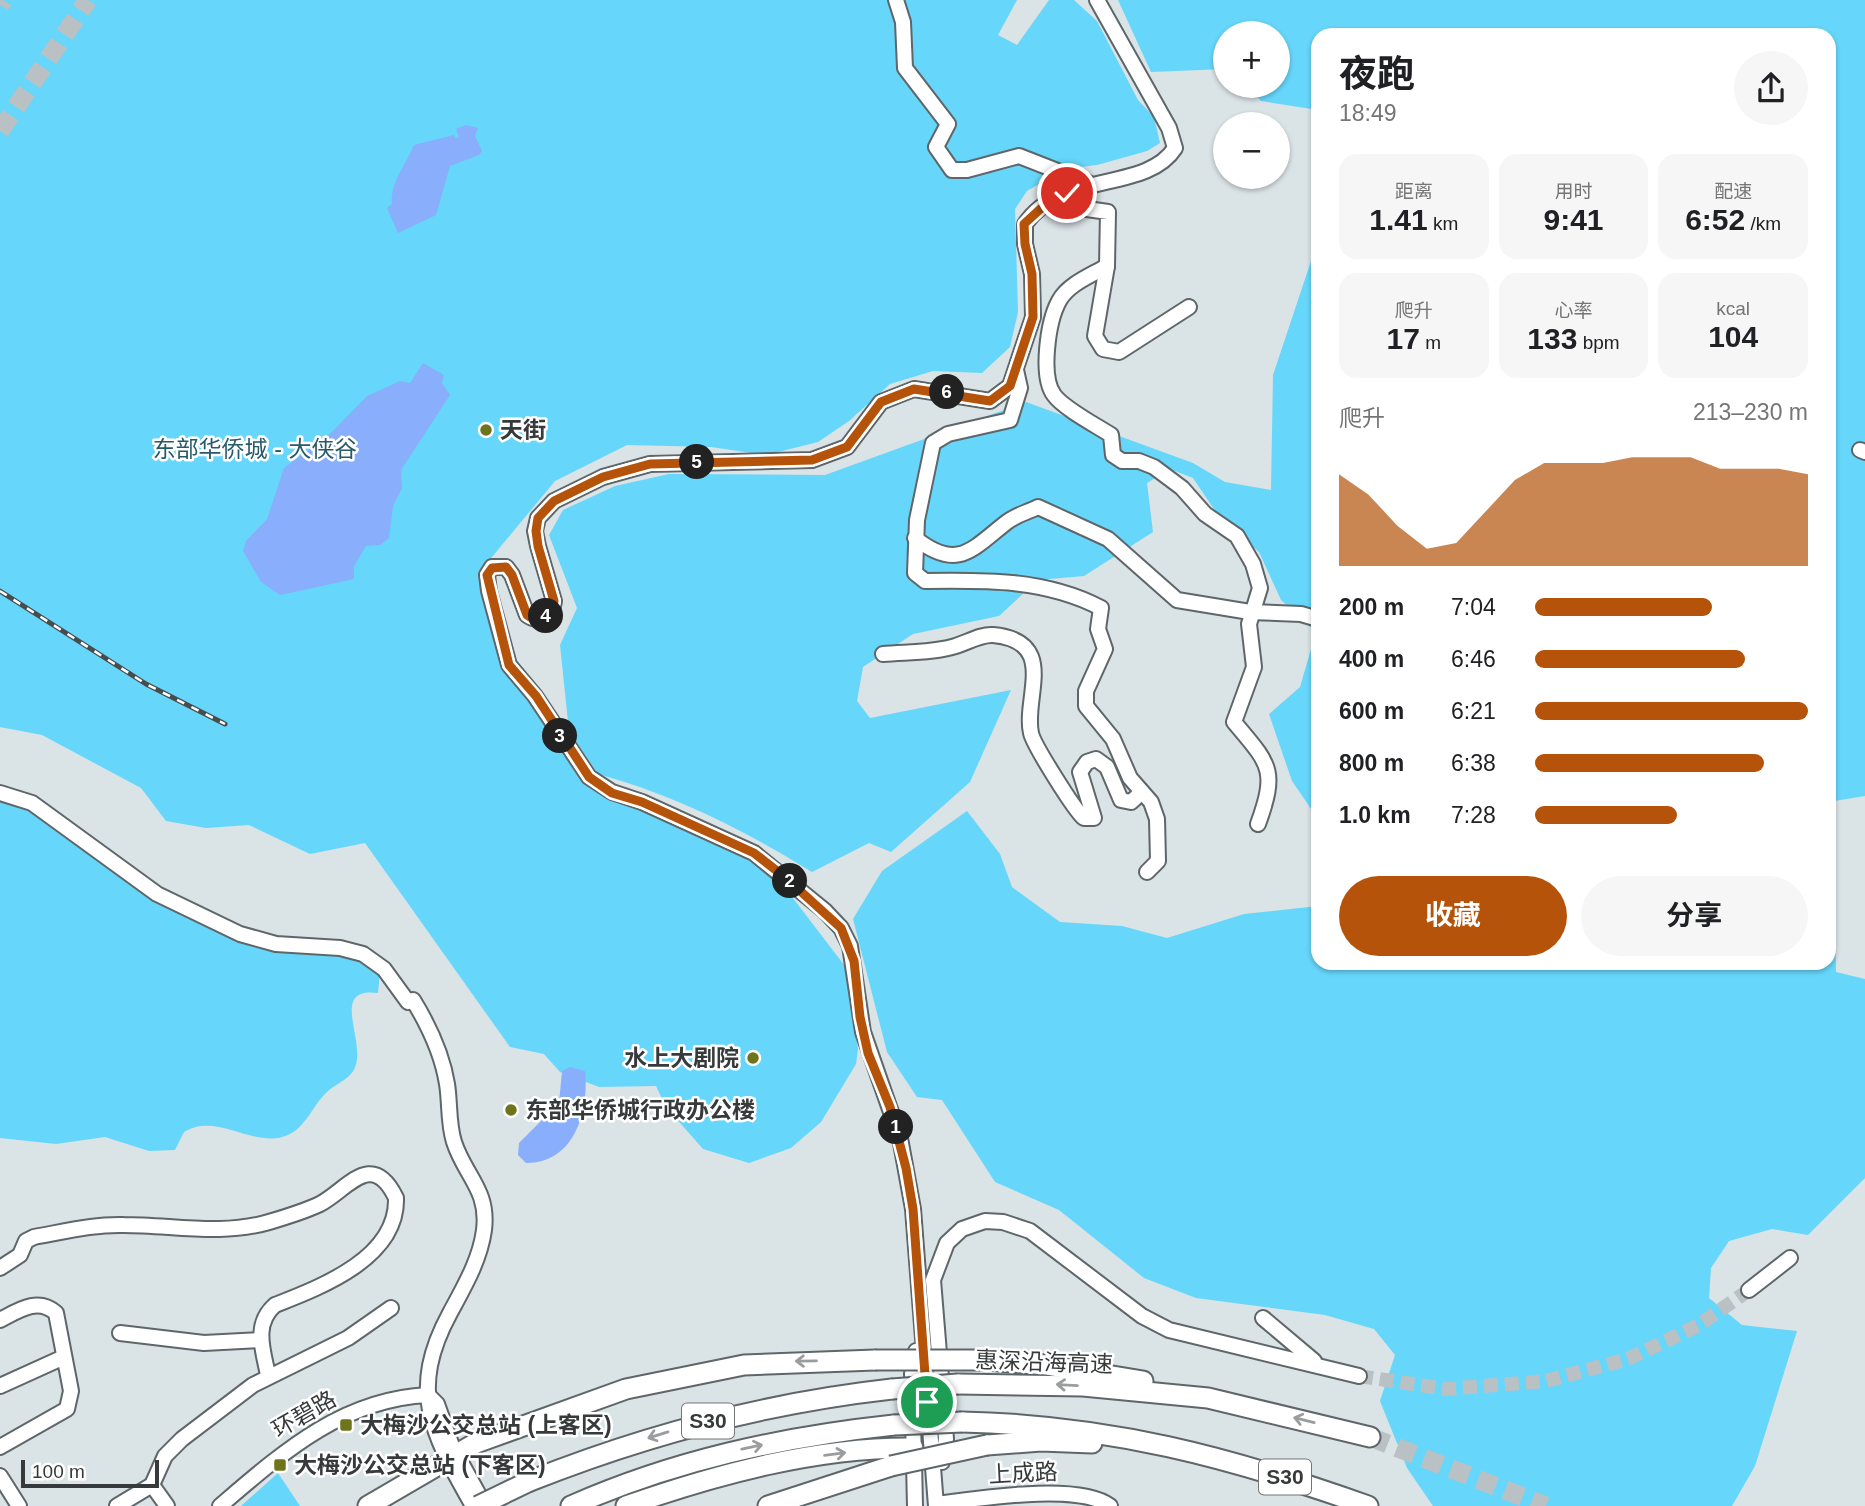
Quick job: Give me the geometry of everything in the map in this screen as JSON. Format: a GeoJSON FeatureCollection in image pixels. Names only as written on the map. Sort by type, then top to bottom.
{"type":"FeatureCollection","features":[{"type":"Feature","properties":{"kind":"highway"},"geometry":{"type":"LineString","coordinates":[[368,1506],[451,1455],[568,1408],[675,1377],[766,1363],[988,1360],[1108,1373],[1208,1398]]}},
{"type":"Feature","properties":{"kind":"highway","name":"惠深沿海高速"},"geometry":{"type":"LineString","coordinates":[[476,1506],[530,1480],[658,1434],[785,1404],[892,1388],[958,1384],[1083,1386],[1208,1398],[1370,1437]]}},
{"type":"Feature","properties":{"kind":"highway","name":"S30"},"geometry":{"type":"LineString","coordinates":[[571,1506],[668,1468],[792,1438],[894,1425],[962,1422],[1078,1429],[1201,1452],[1272,1472],[1368,1506]]}},
{"type":"Feature","properties":{"kind":"highway"},"geometry":{"type":"LineString","coordinates":[[768,1506],[891,1466],[987,1445],[1079,1442],[1201,1452]]}},
{"type":"Feature","properties":{"kind":"highway"},"geometry":{"type":"LineString","coordinates":[[626,1506],[695,1484],[784,1462],[843,1453],[913,1448]]}},
{"type":"Feature","properties":{"kind":"street"},"geometry":{"type":"LineString","coordinates":[[896,0],[903,22],[905,68],[948,124],[936,147],[952,170],[967,170],[1019,156],[1088,183]]}},
{"type":"Feature","properties":{"kind":"street"},"geometry":{"type":"LineString","coordinates":[[936,1505],[920,1332],[913,1209],[906,1168],[890,1107],[868,1053],[860,1017],[854,961],[841,928],[754,853],[642,802],[612,793],[589,777],[536,696],[509,665],[487,575],[492,568],[506,567],[512,575],[527,615],[536,619],[542,618],[552,611],[554,601],[536,531],[538,518],[554,501],[603,477],[650,464],[812,460],[847,447],[881,402],[914,389],[990,401],[1010,386],[1033,317],[1032,274],[1025,244],[1024,224],[1031,215],[1058,197],[1088,183],[1136,175],[1166,161],[1175,148],[1169,128],[1097,0]]}},
{"type":"Feature","properties":{"kind":"street"},"geometry":{"type":"LineString","coordinates":[[1058,197],[1066,206],[1108,212],[1107,266],[1095,336],[1103,349],[1119,352],[1189,307]]}},
{"type":"Feature","properties":{"kind":"street"},"geometry":{"type":"LineString","coordinates":[[1107,266],[1073,286],[1059,301],[1049,340],[1045,376],[1054,397],[1111,435],[1113,455],[1122,461],[1139,461],[1154,467],[1182,488],[1205,514],[1237,536],[1253,564],[1260,588],[1249,624],[1254,667],[1234,722],[1264,756],[1269,794],[1258,824]]}},
{"type":"Feature","properties":{"kind":"street"},"geometry":{"type":"LineString","coordinates":[[1016,369],[1020,387],[1010,420],[948,434],[933,443],[915,538],[915,573],[925,581],[1014,581],[1067,593],[1101,608],[1098,629],[1104,649],[1086,691],[1086,706],[1112,739],[1130,778],[1151,802],[1157,819],[1158,861],[1147,872]]}},
{"type":"Feature","properties":{"kind":"street"},"geometry":{"type":"LineString","coordinates":[[915,538],[934,552],[960,554],[979,547],[1009,520],[1038,507],[1108,540],[1177,600],[1253,612],[1311,617]]}},
{"type":"Feature","properties":{"kind":"street"},"geometry":{"type":"LineString","coordinates":[[883,654],[950,648],[990,635],[1011,639],[1022,646],[1034,665],[1035,688],[1029,703],[1031,734],[1074,810],[1084,818],[1094,818],[1080,772],[1087,762],[1096,760],[1107,767],[1121,800],[1132,802],[1142,792]]}},
{"type":"Feature","properties":{"kind":"street"},"geometry":{"type":"LineString","coordinates":[[0,793],[32,803],[141,883],[178,905],[260,940],[292,947],[340,948],[363,954],[384,969],[408,1002],[413,1000],[439,1052],[447,1086],[454,1142],[482,1196],[485,1210],[476,1260],[433,1348],[428,1395],[437,1404],[451,1455],[476,1506]]}},
{"type":"Feature","properties":{"kind":"street"},"geometry":{"type":"LineString","coordinates":[[0,1268],[20,1255],[26,1241],[34,1237],[124,1224],[206,1230],[242,1228],[318,1204],[357,1175],[373,1175],[386,1182],[396,1198],[397,1208],[392,1223],[376,1248],[343,1274],[275,1305],[262,1323],[261,1340],[268,1375]]}},
{"type":"Feature","properties":{"kind":"street"},"geometry":{"type":"LineString","coordinates":[[935,1489],[946,1439],[933,1280],[947,1243],[962,1228],[985,1221],[1003,1222],[1030,1231],[1134,1310],[1169,1330],[1359,1376]]}},
{"type":"Feature","properties":{"kind":"street"},"geometry":{"type":"LineString","coordinates":[[1749,1290],[1790,1258]]}},
{"type":"Feature","properties":{"kind":"street"},"geometry":{"type":"LineString","coordinates":[[0,1320],[26,1307],[49,1307],[56,1313],[71,1391],[67,1409],[0,1447]]}},
{"type":"Feature","properties":{"kind":"street"},"geometry":{"type":"LineString","coordinates":[[117,1506],[152,1485],[165,1456],[182,1439],[268,1375],[348,1338],[391,1308]]}},
{"type":"Feature","properties":{"kind":"street"},"geometry":{"type":"LineString","coordinates":[[1263,1318],[1321,1366]]}},
{"type":"Feature","properties":{"kind":"street"},"geometry":{"type":"LineString","coordinates":[[915,1506],[912,1374],[920,1332]]}},
{"type":"Feature","properties":{"kind":"street"},"geometry":{"type":"LineString","coordinates":[[120,1334],[191,1342],[261,1340]]}},
{"type":"Feature","properties":{"kind":"street"},"geometry":{"type":"LineString","coordinates":[[0,1386],[64,1357]]}},
{"type":"Feature","properties":{"kind":"street","name":"环碧路"},"geometry":{"type":"LineString","coordinates":[[220,1506],[280,1454],[321,1427],[370,1406],[428,1395]]}},
{"type":"Feature","properties":{"kind":"street"},"geometry":{"type":"LineString","coordinates":[[451,1455],[485,1506]]}},
{"type":"Feature","properties":{"kind":"street"},"geometry":{"type":"LineString","coordinates":[[0,1476],[19,1506]]}},
{"type":"Feature","properties":{"kind":"street"},"geometry":{"type":"LineString","coordinates":[[152,1485],[167,1506]]}},
{"type":"Feature","properties":{"kind":"street","name":"上成路"},"geometry":{"type":"LineString","coordinates":[[936,1505],[980,1498],[1070,1494],[1099,1499],[1110,1506]]}},
{"type":"Feature","properties":{"kind":"green space","name":"东部华侨城 - 大侠谷"},"geometry":{"type":"Polygon","coordinates":[[[0,0],[1017,0],[998,35],[1017,45],[1049,0],[1074,0],[1097,21],[1138,100],[1154,117],[1160,143],[1147,151],[1097,165],[1065,169],[1027,191],[1015,209],[1018,312],[1010,347],[982,373],[933,371],[890,384],[849,421],[818,442],[766,455],[711,447],[627,445],[555,481],[478,574],[501,664],[519,681],[596,790],[729,846],[779,880],[848,970],[858,1049],[856,1064],[821,1122],[791,1148],[749,1163],[703,1149],[666,1107],[656,1086],[599,1087],[560,1072],[544,1054],[510,1047],[365,843],[310,854],[249,825],[206,828],[166,821],[141,788],[42,735],[0,727],[0,0]]]}},
{"type":"Feature","properties":{"kind":"green space"},"geometry":{"type":"Polygon","coordinates":[[[1118,0],[1865,0],[1865,796],[1836,801],[1836,28],[1311,28],[1311,109],[1261,101],[1258,98],[1290,98],[1290,21],[1213,21],[1213,69],[1151,72],[1118,0]]]}},
{"type":"Feature","properties":{"kind":"green space"},"geometry":{"type":"Polygon","coordinates":[[[1311,261],[1311,627],[1281,600],[1259,552],[1218,515],[1193,478],[1170,469],[1147,483],[1153,532],[1084,576],[1038,580],[999,616],[913,634],[863,667],[857,701],[870,718],[1011,690],[970,782],[891,852],[869,843],[812,872],[761,842],[682,803],[598,774],[569,731],[560,645],[577,608],[549,535],[563,510],[615,486],[669,474],[825,475],[1026,402],[1193,463],[1225,482],[1271,490],[1273,375],[1311,261]]]}},
{"type":"Feature","properties":{"kind":"green space"},"geometry":{"type":"Polygon","coordinates":[[[1311,649],[1311,809],[1292,781],[1269,714],[1300,687],[1311,649]]]}},
{"type":"Feature","properties":{"kind":"green space"},"geometry":{"type":"Polygon","coordinates":[[[0,799],[31,808],[148,893],[250,942],[343,955],[364,961],[380,971],[378,993],[362,994],[354,1000],[352,1010],[357,1052],[356,1066],[349,1076],[327,1092],[294,1131],[275,1138],[262,1138],[210,1126],[197,1127],[184,1132],[175,1150],[149,1151],[105,1137],[56,1144],[0,1138],[0,799]]]}},
{"type":"Feature","properties":{"kind":"green space"},"geometry":{"type":"Polygon","coordinates":[[[967,811],[1000,854],[1012,887],[1060,922],[1122,926],[1167,938],[1244,914],[1311,907],[1311,970],[1836,970],[1865,979],[1865,1178],[1808,1235],[1772,1229],[1729,1241],[1711,1268],[1709,1298],[1742,1325],[1797,1331],[1755,1466],[1732,1506],[1433,1506],[1407,1468],[1380,1401],[1395,1355],[1374,1329],[1325,1315],[1196,1298],[1144,1278],[1059,1210],[995,1182],[942,1100],[917,1097],[887,1052],[853,919],[882,871],[967,811]]]}},
{"type":"Feature","properties":{"kind":"green space"},"geometry":{"type":"Polygon","coordinates":[[[278,1473],[300,1506],[241,1506],[278,1473]]]}},
{"type":"Feature","properties":{"kind":"shaded area"},"geometry":{"type":"Polygon","coordinates":[[[466,125],[478,128],[475,136],[482,151],[479,155],[450,166],[436,215],[398,233],[387,208],[392,204],[393,188],[414,145],[454,135],[455,138],[459,137],[456,129],[466,125]]]}},
{"type":"Feature","properties":{"kind":"shaded area"},"geometry":{"type":"Polygon","coordinates":[[[423,363],[444,375],[442,383],[450,395],[401,470],[402,488],[393,506],[389,538],[380,545],[366,546],[354,566],[354,579],[280,595],[261,582],[243,551],[246,541],[267,519],[284,468],[330,434],[367,396],[400,381],[410,383],[423,363]]]}},
{"type":"Feature","properties":{"kind":"shaded area"},"geometry":{"type":"Polygon","coordinates":[[[570,1067],[585,1071],[584,1102],[575,1132],[556,1154],[543,1161],[526,1163],[518,1155],[519,1143],[559,1103],[562,1071],[570,1067]]]}},
{"type":"Feature","properties":{"kind":"tunnel"},"geometry":{"type":"LineString","coordinates":[[0,5],[3,0]]}},
{"type":"Feature","properties":{"kind":"tunnel"},"geometry":{"type":"LineString","coordinates":[[0,131],[88,0]]}},
{"type":"Feature","properties":{"kind":"tunnel"},"geometry":{"type":"LineString","coordinates":[[1359,1376],[1446,1389],[1546,1381],[1628,1359],[1699,1325],[1749,1290]]}},
{"type":"Feature","properties":{"kind":"tunnel"},"geometry":{"type":"LineString","coordinates":[[1370,1437],[1546,1506]]}},
{"type":"Feature","properties":{"kind":"railway"},"geometry":{"type":"LineString","coordinates":[[0,591],[146,684],[225,724]]}},
{"type":"Feature","properties":{"kind":"place","name":"天街"},"geometry":{"type":"Point","coordinates":[486,430]}},
{"type":"Feature","properties":{"kind":"place","name":"水上大剧院"},"geometry":{"type":"Point","coordinates":[753,1058]}},
{"type":"Feature","properties":{"kind":"place","name":"东部华侨城行政办公楼"},"geometry":{"type":"Point","coordinates":[511,1110]}},
{"type":"Feature","properties":{"kind":"place","name":"大梅沙公交总站 (上客区)"},"geometry":{"type":"Point","coordinates":[346,1425]}},
{"type":"Feature","properties":{"kind":"place","name":"大梅沙公交总站 (下客区)"},"geometry":{"type":"Point","coordinates":[280,1465]}},
{"type":"Feature","properties":{"kind":"route"},"geometry":{"type":"LineString","coordinates":[[927,1402],[913,1209],[906,1168],[890,1107],[868,1053],[860,1017],[854,961],[841,928],[825,911],[754,853],[642,802],[612,793],[589,777],[536,696],[509,665],[487,575],[492,568],[506,567],[512,575],[527,615],[531,618],[542,618],[552,611],[554,601],[538,546],[538,518],[554,501],[603,477],[650,464],[701,461],[760,464],[812,460],[847,447],[881,402],[914,389],[990,401],[1010,386],[1033,317],[1032,274],[1025,244],[1024,224],[1048,202],[1067,193]]}}]}
